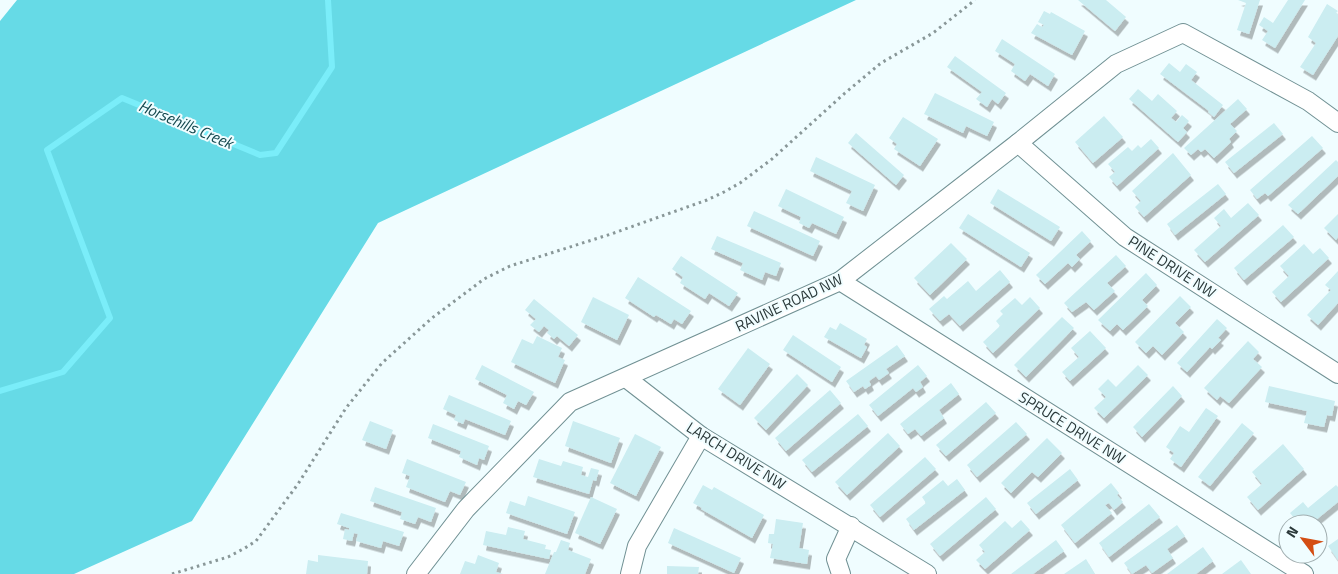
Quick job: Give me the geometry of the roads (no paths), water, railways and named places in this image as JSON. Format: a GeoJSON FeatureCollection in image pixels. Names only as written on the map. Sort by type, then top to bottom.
{"type":"FeatureCollection","features":[{"type":"Feature","properties":{"kind":"street","name":"RAVINE ROAD NW"},"geometry":{"type":"LineString","coordinates":[[416,574],[466,509],[570,402],[840,281],[1018,143],[1116,64],[1183,33],[1308,101],[1338,123]]}},
{"type":"Feature","properties":{"kind":"street","name":"PINE DRIVE NW"},"geometry":{"type":"LineString","coordinates":[[1018,143],[1124,237],[1338,374]]}},
{"type":"Feature","properties":{"kind":"street","name":"SPRUCE DRIVE NW"},"geometry":{"type":"LineString","coordinates":[[840,281],[1304,574]]}},
{"type":"Feature","properties":{"kind":"street","name":"LARCH DRIVE NW"},"geometry":{"type":"LineString","coordinates":[[626,378],[701,436],[851,526],[925,574]]}},
{"type":"Feature","properties":{"kind":"street"},"geometry":{"type":"LineString","coordinates":[[630,574],[637,546],[701,436]]}},
{"type":"Feature","properties":{"kind":"street"},"geometry":{"type":"LineString","coordinates":[[842,574],[836,560],[851,526]]}},
{"type":"Feature","properties":{"kind":"waterway","name":"Horsehills Creek"},"geometry":{"type":"LineString","coordinates":[[0,391],[63,372],[110,318],[47,150],[122,98],[260,155],[276,153],[332,67],[328,0]]}}]}
